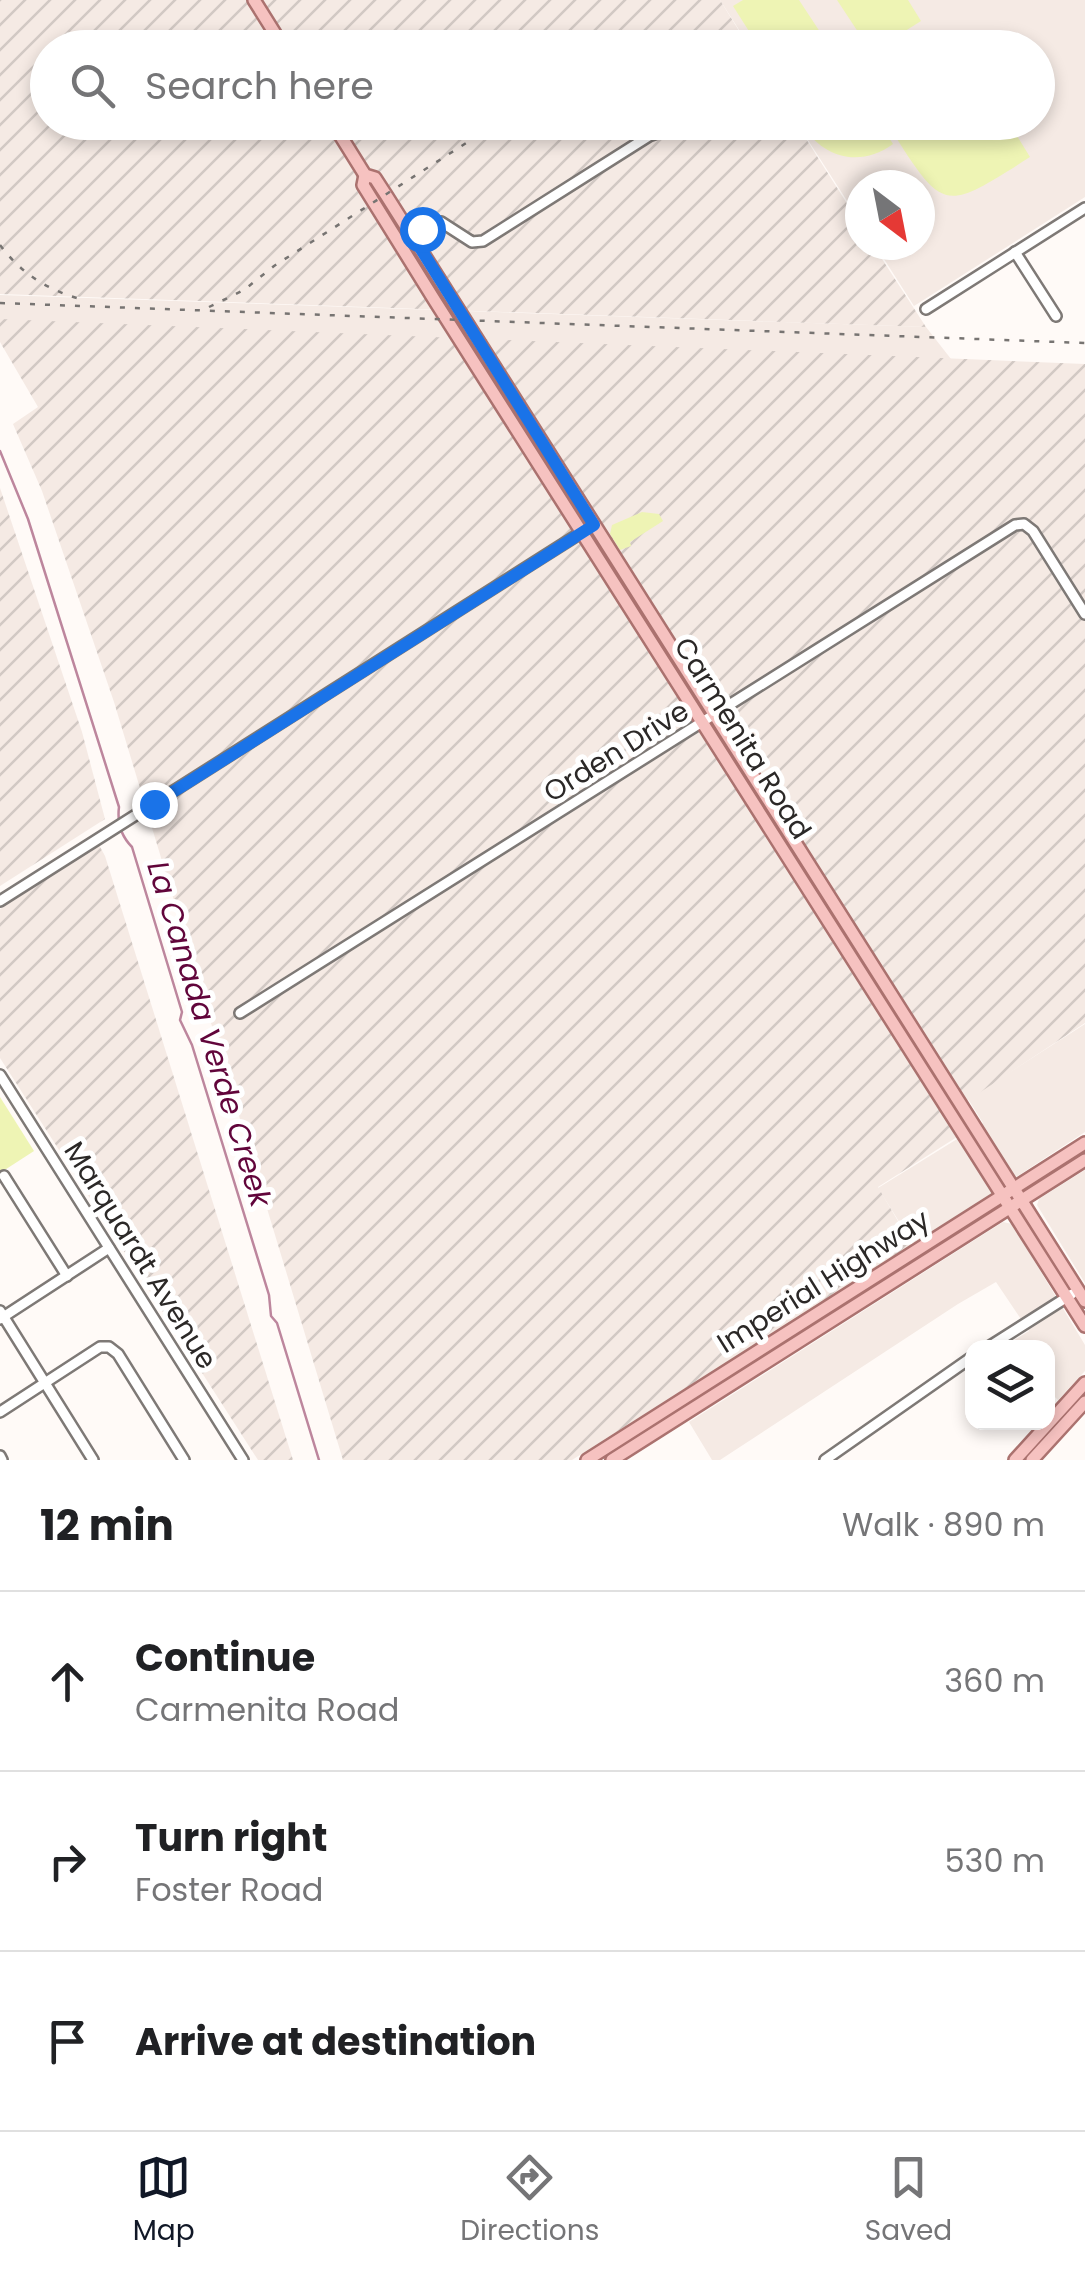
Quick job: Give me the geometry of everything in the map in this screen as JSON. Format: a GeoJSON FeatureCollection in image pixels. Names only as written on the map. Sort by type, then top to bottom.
{"type":"FeatureCollection","features":[{"type":"Feature","properties":{"kind":"main road"},"geometry":{"type":"LineString","coordinates":[[254,0],[273,30]]}},
{"type":"Feature","properties":{"kind":"main road","name":"Carmenita Road"},"geometry":{"type":"LineString","coordinates":[[343,140],[365,175],[375,178],[412,235],[703,722],[1007,1202],[1077,1296]]}},
{"type":"Feature","properties":{"kind":"main road","name":"Carmenita Road"},"geometry":{"type":"LineString","coordinates":[[365,175],[363,185],[400,243],[715,714],[1019,1194],[1077,1296],[1085,1326]]}},
{"type":"Feature","properties":{"kind":"main road"},"geometry":{"type":"LineString","coordinates":[[800,874],[812,866]]}},
{"type":"Feature","properties":{"kind":"main road","name":"Imperial Highway"},"geometry":{"type":"LineString","coordinates":[[612,1460],[1019,1194],[1085,1143]]}},
{"type":"Feature","properties":{"kind":"main road","name":"Imperial Highway"},"geometry":{"type":"LineString","coordinates":[[1019,1194],[1085,1160]]}},
{"type":"Feature","properties":{"kind":"main road","name":"Imperial Highway"},"geometry":{"type":"LineString","coordinates":[[587,1460],[1007,1202]]}},
{"type":"Feature","properties":{"kind":"main road"},"geometry":{"type":"LineString","coordinates":[[1015,1460],[1085,1383]]}},
{"type":"Feature","properties":{"kind":"main road"},"geometry":{"type":"LineString","coordinates":[[1032,1460],[1085,1402]]}},
{"type":"Feature","properties":{"kind":"street"},"geometry":{"type":"LineString","coordinates":[[400,243],[441,222],[472,242],[483,241],[643,140]]}},
{"type":"Feature","properties":{"kind":"street"},"geometry":{"type":"LineString","coordinates":[[926,309],[1083,213]]}},
{"type":"Feature","properties":{"kind":"street"},"geometry":{"type":"LineString","coordinates":[[1015,252],[1056,316]]}},
{"type":"Feature","properties":{"kind":"street","name":"Orden Drive"},"geometry":{"type":"LineString","coordinates":[[240,1013],[1014,525],[1024,524],[1033,531],[1085,614]]}},
{"type":"Feature","properties":{"kind":"street"},"geometry":{"type":"LineString","coordinates":[[0,901],[588,528]]}},
{"type":"Feature","properties":{"kind":"street","name":"Marquardt Avenue"},"geometry":{"type":"LineString","coordinates":[[0,1075],[243,1460]]}},
{"type":"Feature","properties":{"kind":"street"},"geometry":{"type":"LineString","coordinates":[[4,1176],[67,1276]]}},
{"type":"Feature","properties":{"kind":"street"},"geometry":{"type":"LineString","coordinates":[[94,1460],[1,1316],[110,1248]]}},
{"type":"Feature","properties":{"kind":"street"},"geometry":{"type":"LineString","coordinates":[[1000,1340],[1077,1296]]}},
{"type":"Feature","properties":{"kind":"street"},"geometry":{"type":"LineString","coordinates":[[0,1412],[100,1348],[110,1347],[184,1460]]}},
{"type":"Feature","properties":{"kind":"street"},"geometry":{"type":"LineString","coordinates":[[825,1460],[965,1362]]}},
{"type":"Feature","properties":{"kind":"shaded area"},"geometry":{"type":"Polygon","coordinates":[[[0,0],[720,0],[739,30],[30,30],[30,140],[807,140],[845,200],[845,260],[883,260],[926,327],[0,294],[0,0]]]}},
{"type":"Feature","properties":{"kind":"shaded area"},"geometry":{"type":"Polygon","coordinates":[[[720,0],[1085,0],[1085,197],[914,306],[885,260],[935,260],[935,170],[845,170],[845,198],[808,140],[1055,140],[1055,30],[739,30],[720,0]]]}},
{"type":"Feature","properties":{"kind":"shaded area"},"geometry":{"type":"Polygon","coordinates":[[[0,295],[926,327],[951,359],[0,322],[0,295]]]}},
{"type":"Feature","properties":{"kind":"shaded area"},"geometry":{"type":"Polygon","coordinates":[[[0,319],[1085,364],[1085,1023],[944,1116],[957,1137],[878,1187],[912,1245],[572,1460],[343,1460],[114,702],[42,491],[13,424],[38,407],[0,342],[0,319]]]}},
{"type":"Feature","properties":{"kind":"shaded area"},"geometry":{"type":"Polygon","coordinates":[[[0,488],[82,732],[105,819],[0,886],[0,488]]]}},
{"type":"Feature","properties":{"kind":"shaded area"},"geometry":{"type":"Polygon","coordinates":[[[99,845],[293,1460],[258,1460],[0,1058],[0,909],[99,845]]]}},
{"type":"Feature","properties":{"kind":"shaded area"},"geometry":{"type":"Polygon","coordinates":[[[1085,1024],[1085,1132],[913,1244],[878,1188],[983,1123],[968,1099],[1085,1024]]]}},
{"type":"Feature","properties":{"kind":"shaded area"},"geometry":{"type":"Polygon","coordinates":[[[1085,1170],[1085,1283],[1037,1205],[1039,1199],[1085,1170]]]}},
{"type":"Feature","properties":{"kind":"shaded area"},"geometry":{"type":"Polygon","coordinates":[[[1003,1222],[1012,1224],[1085,1345],[1085,1371],[1058,1400],[1055,1340],[1014,1340],[1029,1331],[996,1282],[720,1460],[712,1460],[689,1422],[1003,1222]]]}},
{"type":"Feature","properties":{"kind":"green space"},"geometry":{"type":"Polygon","coordinates":[[[743,0],[799,0],[819,30],[748,30],[733,6],[743,0]]]}},
{"type":"Feature","properties":{"kind":"green space"},"geometry":{"type":"Polygon","coordinates":[[[837,0],[908,0],[921,21],[907,30],[857,30],[837,0]]]}},
{"type":"Feature","properties":{"kind":"green space"},"geometry":{"type":"Polygon","coordinates":[[[815,140],[891,140],[893,144],[880,152],[854,157],[842,156],[815,140]]]}},
{"type":"Feature","properties":{"kind":"green space"},"geometry":{"type":"Polygon","coordinates":[[[898,140],[1020,140],[1030,157],[979,188],[947,195],[935,189],[935,170],[918,170],[898,140]]]}},
{"type":"Feature","properties":{"kind":"green space"},"geometry":{"type":"Polygon","coordinates":[[[642,512],[659,514],[663,521],[620,550],[610,534],[612,525],[642,512]]]}},
{"type":"Feature","properties":{"kind":"green space"},"geometry":{"type":"Polygon","coordinates":[[[0,1097],[34,1151],[0,1173],[0,1097]]]}},
{"type":"Feature","properties":{"kind":"waterway","name":"La Canada Verde Creek"},"geometry":{"type":"LineString","coordinates":[[0,451],[28,519],[119,807],[121,829],[132,847],[182,1012],[180,1020],[192,1045],[269,1295],[271,1316],[277,1323],[319,1460]]}},
{"type":"Feature","properties":{"kind":"railway"},"geometry":{"type":"LineString","coordinates":[[209,307],[244,290],[274,266],[471,140]]}},
{"type":"Feature","properties":{"kind":"railway"},"geometry":{"type":"LineString","coordinates":[[0,245],[36,279],[80,299]]}},
{"type":"Feature","properties":{"kind":"railway"},"geometry":{"type":"LineString","coordinates":[[0,303],[1085,343]]}},
{"type":"Feature","properties":{"kind":"route"},"geometry":{"type":"LineString","coordinates":[[154,804],[594,525],[412,235],[422,229]]}}]}
